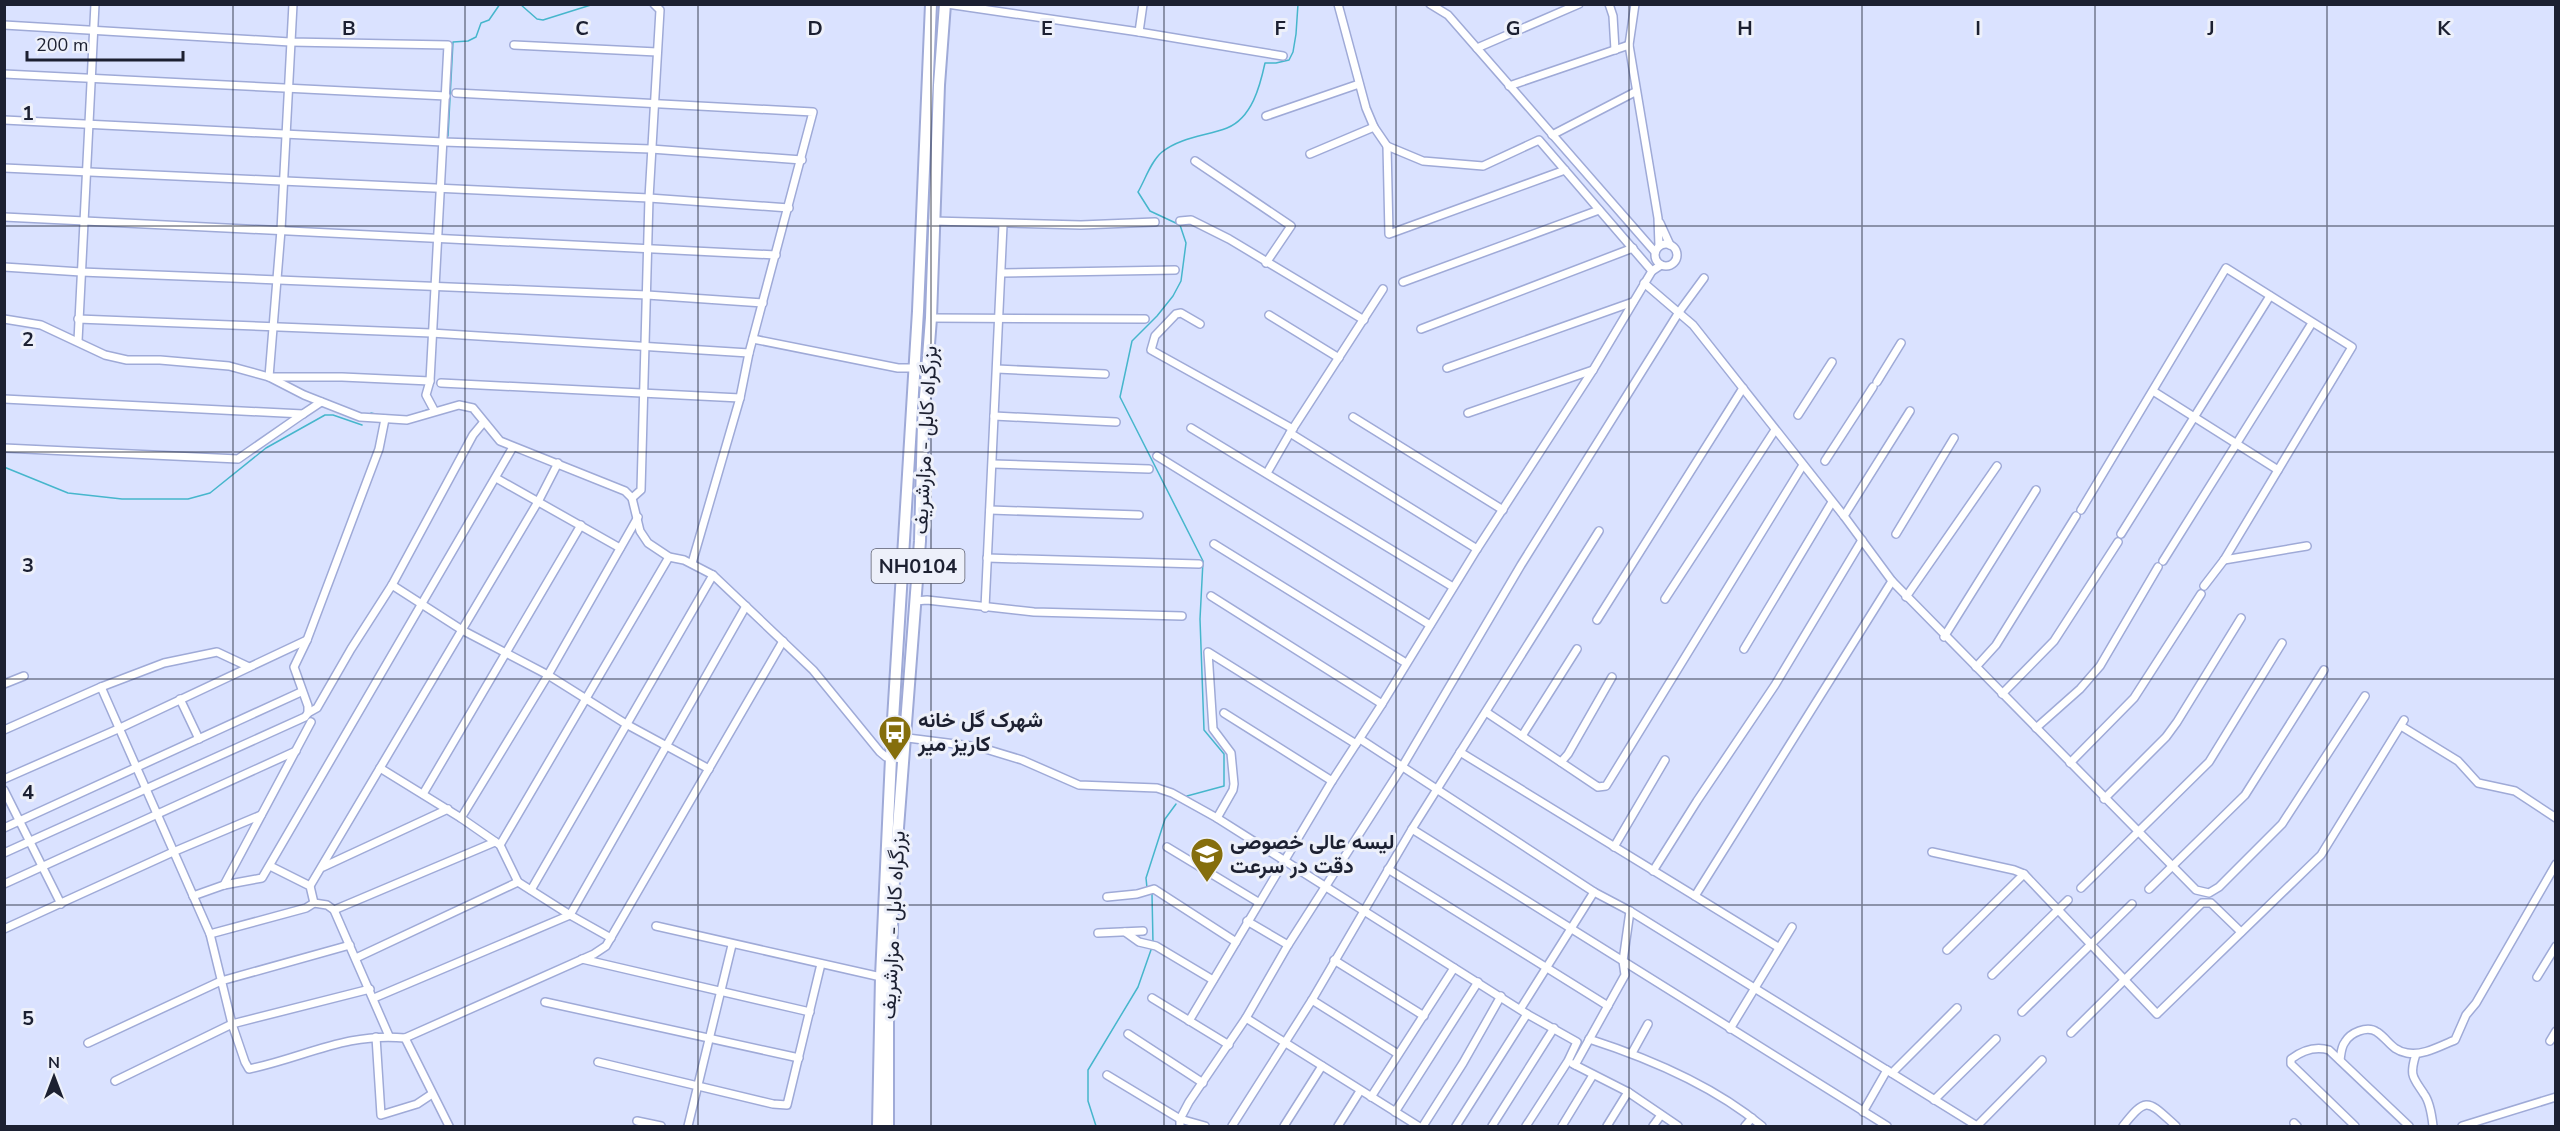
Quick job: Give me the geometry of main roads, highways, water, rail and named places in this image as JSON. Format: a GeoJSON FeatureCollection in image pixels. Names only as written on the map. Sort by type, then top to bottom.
{"type":"FeatureCollection","features":[{"type":"Feature","properties":{"kind":"highway","name":"بزرگراه کابل - مزارشریف"},"geometry":{"type":"LineString","coordinates":[[878,1126],[883,1067],[890,880],[892,736],[918,311],[931,4]]}},
{"type":"Feature","properties":{"kind":"highway","name":"بزرگراه کابل - مزارشریف"},"geometry":{"type":"LineString","coordinates":[[890,880],[903,759],[915,601],[946,4]]}},
{"type":"Feature","properties":{"kind":"highway","name":"بزرگراه کابل - مزارشریف"},"geometry":{"type":"LineString","coordinates":[[887,940],[881,977],[883,1067],[888,1126]]}},
{"type":"Feature","properties":{"kind":"waterway"},"geometry":{"type":"LineString","coordinates":[[448,136],[453,42],[468,41],[476,37],[481,23],[489,20],[500,4]]}},
{"type":"Feature","properties":{"kind":"waterway"},"geometry":{"type":"LineString","coordinates":[[520,4],[537,19],[543,20],[594,4]]}},
{"type":"Feature","properties":{"kind":"waterway"},"geometry":{"type":"LineString","coordinates":[[1187,796],[1224,786],[1224,754],[1204,730],[1200,619],[1203,561],[1120,397],[1132,341],[1173,296],[1181,281],[1186,243],[1180,225],[1150,211],[1138,192],[1151,165],[1162,152],[1185,140],[1227,128],[1243,117],[1254,100],[1265,63],[1289,60],[1293,52],[1298,4]]}},
{"type":"Feature","properties":{"kind":"waterway"},"geometry":{"type":"LineString","coordinates":[[419,413],[427,410]]}},
{"type":"Feature","properties":{"kind":"waterway"},"geometry":{"type":"LineString","coordinates":[[371,413],[379,415]]}},
{"type":"Feature","properties":{"kind":"waterway"},"geometry":{"type":"LineString","coordinates":[[4,467],[68,493],[122,499],[188,499],[210,493],[266,448],[325,415],[333,415],[362,425]]}},
{"type":"Feature","properties":{"kind":"waterway"},"geometry":{"type":"LineString","coordinates":[[1147,888],[1146,878],[1165,819],[1176,804]]}},
{"type":"Feature","properties":{"kind":"waterway"},"geometry":{"type":"LineString","coordinates":[[1152,894],[1153,943]]}},
{"type":"Feature","properties":{"kind":"waterway"},"geometry":{"type":"LineString","coordinates":[[1096,1126],[1088,1101],[1088,1070],[1138,987],[1152,947]]}},
{"type":"Feature","properties":{"kind":"place","name":"شهرک گل خانه کاریز میر"},"geometry":{"type":"Point","coordinates":[895,761]}},
{"type":"Feature","properties":{"kind":"place","name":"لیسه عالی خصوصی دقت در سرعت"},"geometry":{"type":"Point","coordinates":[1207,883]}}]}
